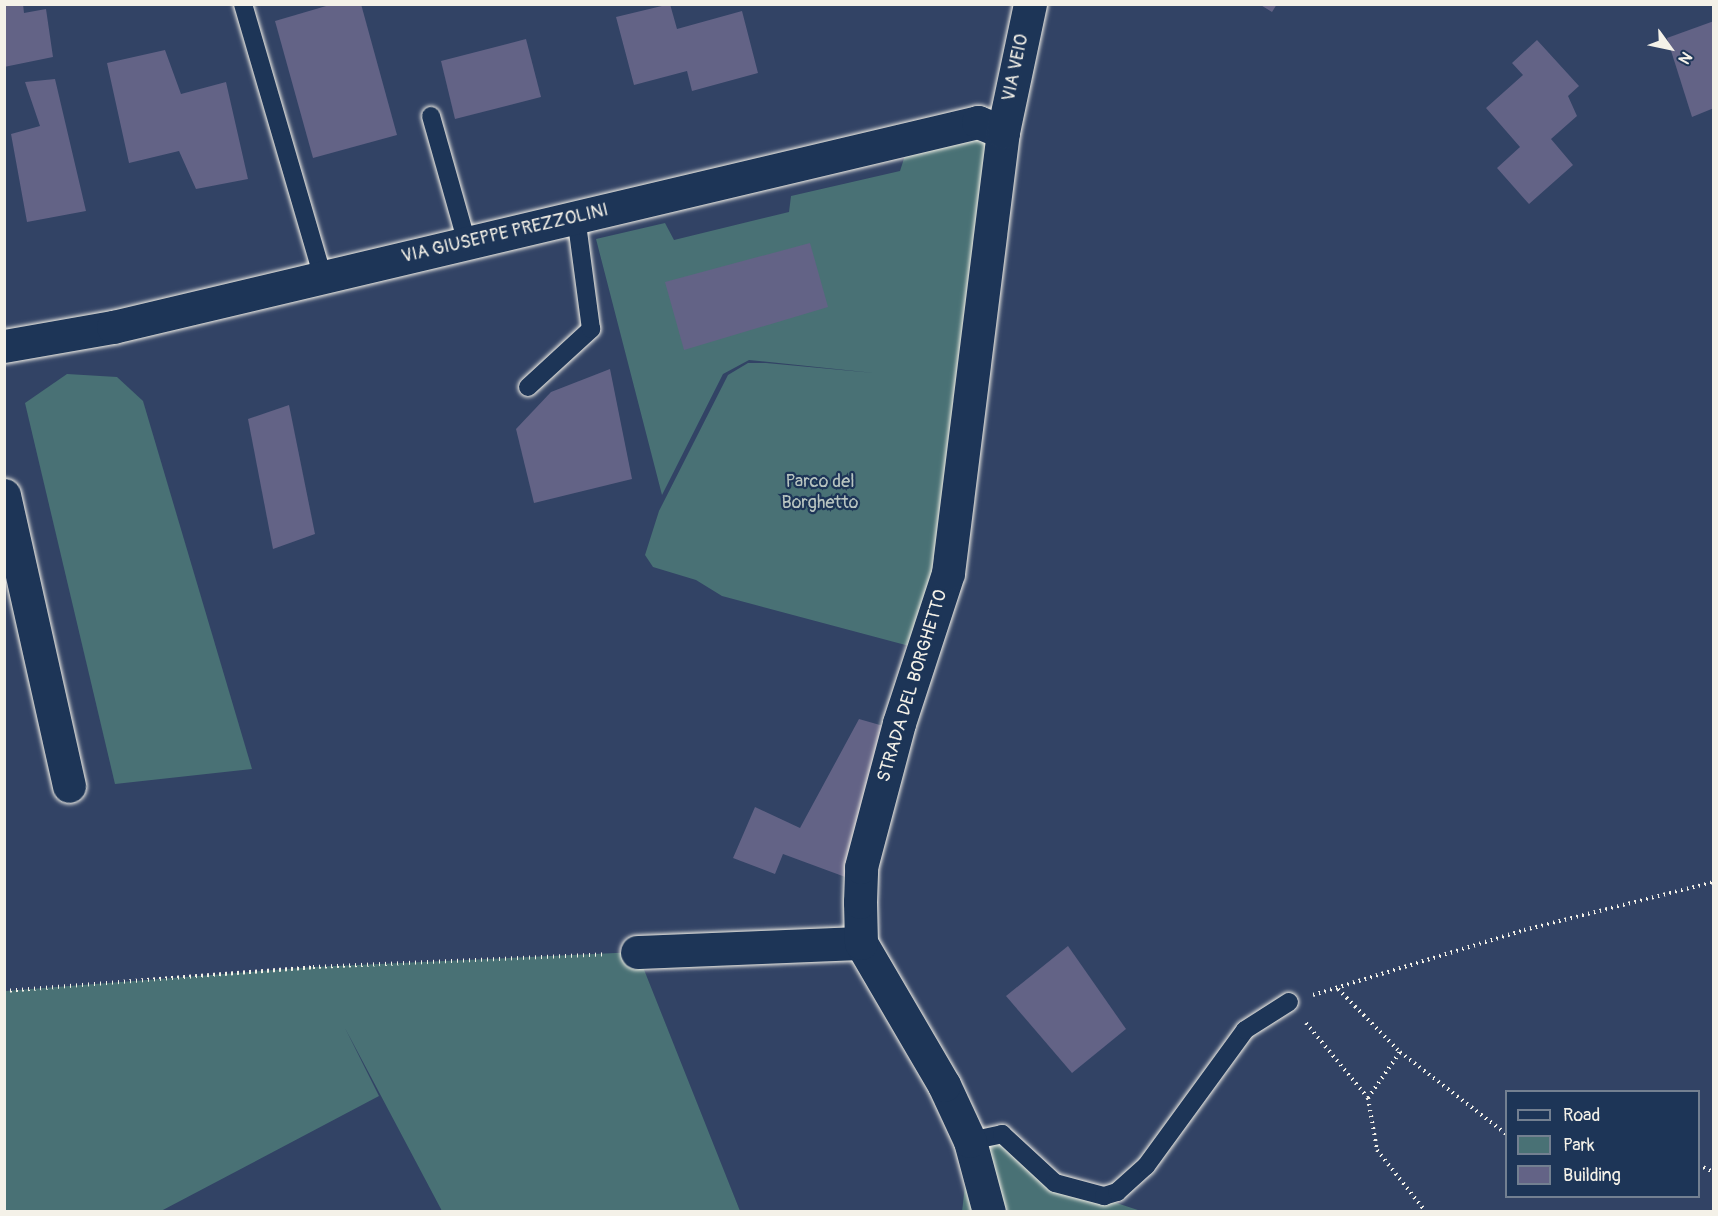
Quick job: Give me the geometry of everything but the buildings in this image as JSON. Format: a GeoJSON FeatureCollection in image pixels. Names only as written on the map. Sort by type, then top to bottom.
{"type":"FeatureCollection","features":[{"type":"Feature","properties":{"kind":"street","name":"VIA VEIO"},"geometry":{"type":"LineString","coordinates":[[1003,132],[1030,4]]}},
{"type":"Feature","properties":{"kind":"street","name":"VIA GIUSEPPE PREZZOLINI"},"geometry":{"type":"LineString","coordinates":[[4,346],[113,327],[978,122],[1003,132]]}},
{"type":"Feature","properties":{"kind":"street","name":"STRADA DEL BORGHETTO"},"geometry":{"type":"LineString","coordinates":[[861,943],[861,867],[899,723],[948,573],[1003,132]]}},
{"type":"Feature","properties":{"kind":"street"},"geometry":{"type":"LineString","coordinates":[[4,495],[69,786]]}},
{"type":"Feature","properties":{"kind":"street"},"geometry":{"type":"LineString","coordinates":[[637,952],[861,943],[944,1085],[970,1141],[989,1212]]}},
{"type":"Feature","properties":{"kind":"lane"},"geometry":{"type":"LineString","coordinates":[[243,4],[323,277]]}},
{"type":"Feature","properties":{"kind":"lane"},"geometry":{"type":"LineString","coordinates":[[431,116],[466,243]]}},
{"type":"Feature","properties":{"kind":"lane"},"geometry":{"type":"LineString","coordinates":[[528,387],[591,329],[576,217]]}},
{"type":"Feature","properties":{"kind":"lane"},"geometry":{"type":"LineString","coordinates":[[970,1141],[1002,1134],[1055,1183],[1104,1196],[1117,1192],[1146,1166],[1245,1030],[1288,1002]]}},
{"type":"Feature","properties":{"kind":"path"},"geometry":{"type":"LineString","coordinates":[[1426,1212],[1377,1150],[1368,1098],[1288,1002],[1338,989],[1524,930],[1713,882]]}},
{"type":"Feature","properties":{"kind":"path"},"geometry":{"type":"LineString","coordinates":[[4,991],[313,967],[637,952]]}},
{"type":"Feature","properties":{"kind":"path"},"geometry":{"type":"LineString","coordinates":[[1338,989],[1400,1052],[1505,1133]]}},
{"type":"Feature","properties":{"kind":"path"},"geometry":{"type":"LineString","coordinates":[[1368,1098],[1400,1052]]}},
{"type":"Feature","properties":{"kind":"green space","name":"Parco del Borghetto"},"geometry":{"type":"Polygon","coordinates":[[[994,138],[936,567],[913,647],[722,596],[696,580],[653,567],[645,555],[659,511],[728,375],[748,363],[874,373],[749,360],[723,374],[662,495],[596,239],[665,223],[674,240],[789,212],[791,196],[900,171],[909,143],[994,138]]]}},
{"type":"Feature","properties":{"kind":"green space"},"geometry":{"type":"Polygon","coordinates":[[[67,374],[117,377],[143,401],[252,769],[115,784],[25,403],[67,374]]]}},
{"type":"Feature","properties":{"kind":"green space"},"geometry":{"type":"Polygon","coordinates":[[[637,952],[740,1211],[442,1211],[345,1028],[379,1096],[161,1211],[5,1212],[5,991],[313,967],[637,952]]]}},
{"type":"Feature","properties":{"kind":"green space"},"geometry":{"type":"Polygon","coordinates":[[[1002,1134],[1055,1183],[1141,1211],[962,1212],[970,1141],[1002,1134]]]}}]}
